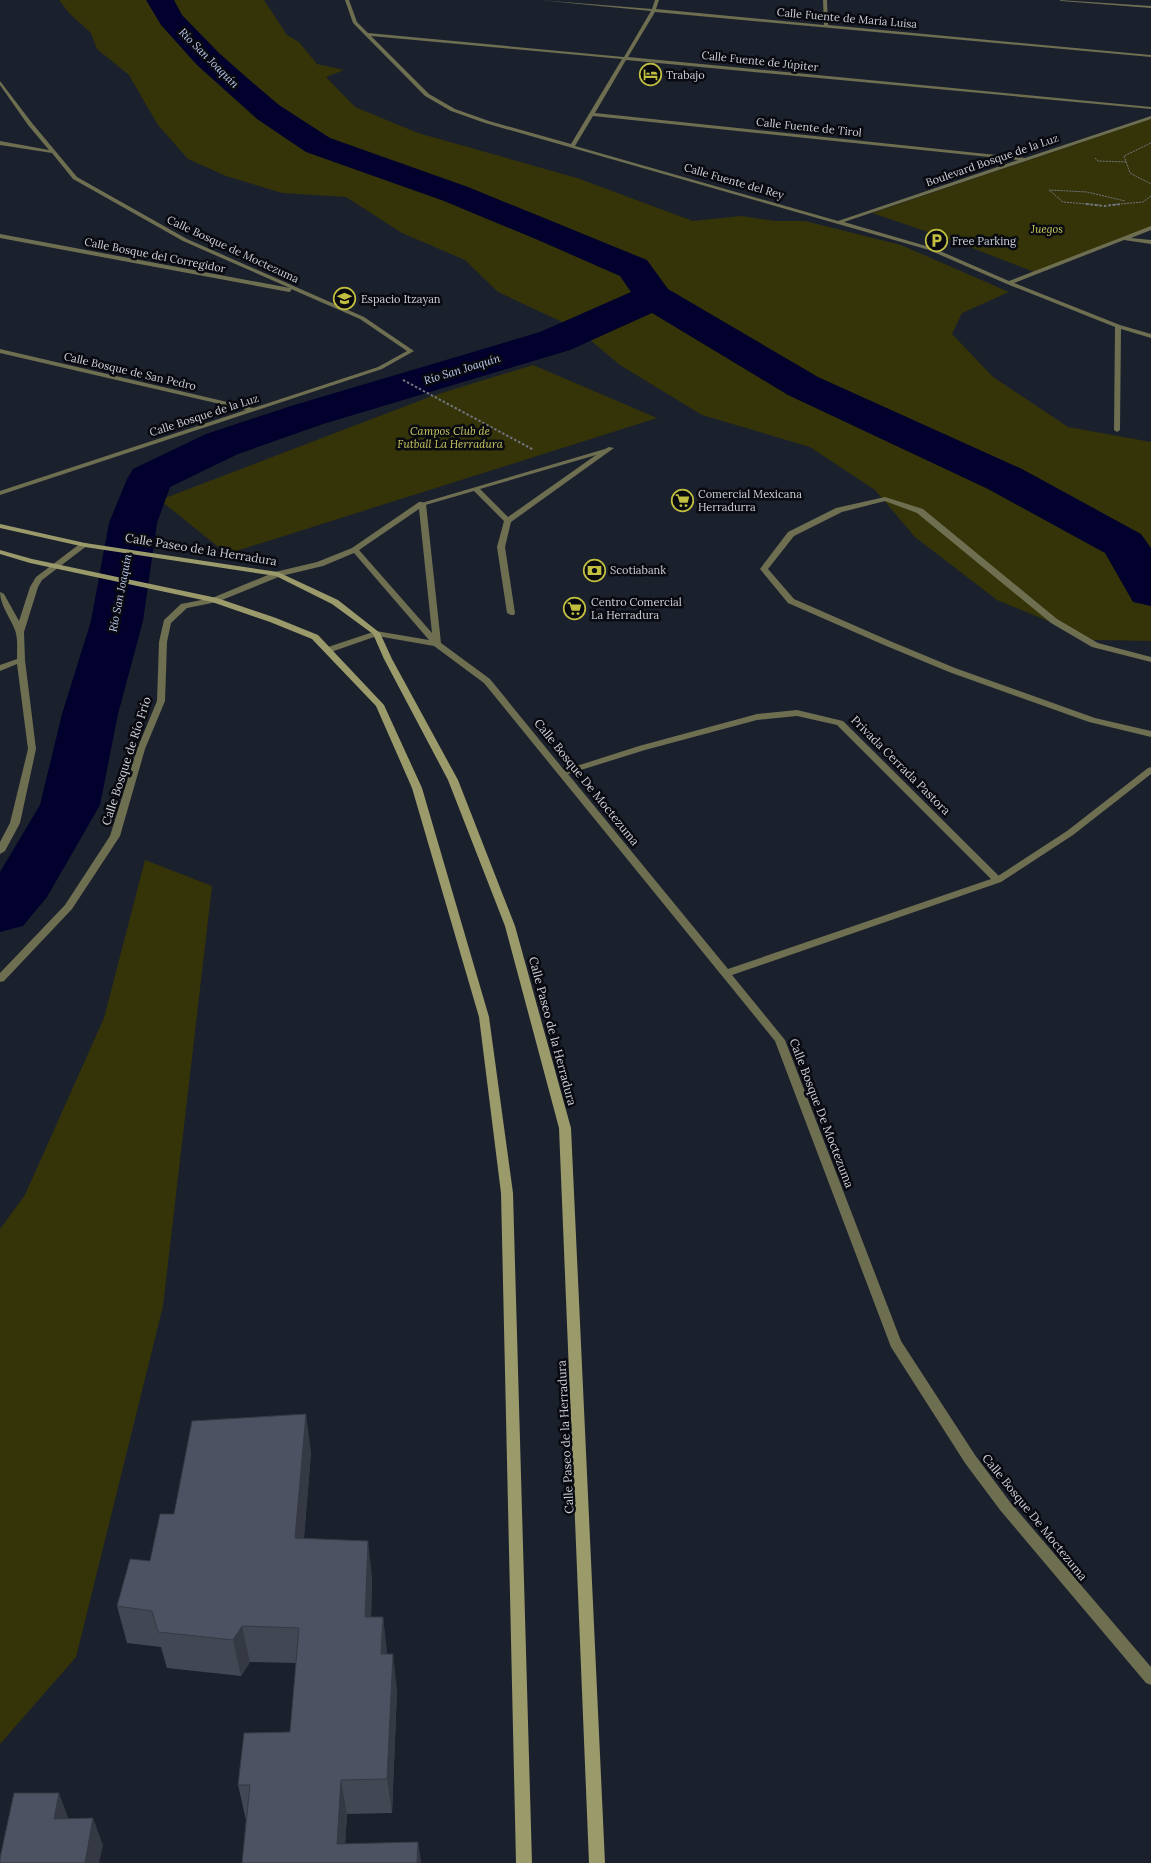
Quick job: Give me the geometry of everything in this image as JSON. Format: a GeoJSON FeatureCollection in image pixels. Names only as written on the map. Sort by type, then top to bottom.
{"type":"FeatureCollection","features":[{"type":"Feature","properties":{"kind":"main road","name":"Calle Paseo de la Herradura"},"geometry":{"type":"LineString","coordinates":[[0,526],[84,545],[278,574],[335,602],[376,633],[453,780],[510,926],[565,1128],[597,1863]]}},
{"type":"Feature","properties":{"kind":"main road"},"geometry":{"type":"LineString","coordinates":[[0,552],[57,567],[213,600],[273,620],[315,637],[380,705],[417,788],[484,1017],[507,1193],[524,1863]]}},
{"type":"Feature","properties":{"kind":"street","name":"Calle Fuente del Rey"},"geometry":{"type":"LineString","coordinates":[[347,0],[355,22],[427,95],[453,110],[487,122],[931,248],[1009,283],[1118,326],[1151,336]]}},
{"type":"Feature","properties":{"kind":"street","name":"Calle Fuente de María Luisa"},"geometry":{"type":"LineString","coordinates":[[541,0],[1151,56]]}},
{"type":"Feature","properties":{"kind":"street"},"geometry":{"type":"LineString","coordinates":[[573,145],[654,10],[657,0]]}},
{"type":"Feature","properties":{"kind":"street"},"geometry":{"type":"LineString","coordinates":[[825,0],[826,27]]}},
{"type":"Feature","properties":{"kind":"street"},"geometry":{"type":"LineString","coordinates":[[1061,0],[1151,7]]}},
{"type":"Feature","properties":{"kind":"street","name":"Calle Fuente de Júpiter"},"geometry":{"type":"LineString","coordinates":[[367,34],[1151,108]]}},
{"type":"Feature","properties":{"kind":"street","name":"Calle Bosque de Moctezuma"},"geometry":{"type":"LineString","coordinates":[[0,82],[30,124],[75,178],[185,240],[362,318],[412,351]]}},
{"type":"Feature","properties":{"kind":"street","name":"Calle Fuente de Tirol"},"geometry":{"type":"LineString","coordinates":[[592,114],[1025,159]]}},
{"type":"Feature","properties":{"kind":"street","name":"Boulevard Bosque de la Luz"},"geometry":{"type":"LineString","coordinates":[[839,222],[1151,117]]}},
{"type":"Feature","properties":{"kind":"street"},"geometry":{"type":"LineString","coordinates":[[0,143],[53,152]]}},
{"type":"Feature","properties":{"kind":"street"},"geometry":{"type":"LineString","coordinates":[[1009,283],[1151,228]]}},
{"type":"Feature","properties":{"kind":"street","name":"Calle Bosque del Corregidor"},"geometry":{"type":"LineString","coordinates":[[0,236],[306,293]]}},
{"type":"Feature","properties":{"kind":"street"},"geometry":{"type":"LineString","coordinates":[[1123,239],[1151,242]]}},
{"type":"Feature","properties":{"kind":"street"},"geometry":{"type":"LineString","coordinates":[[1117,430],[1118,326]]}},
{"type":"Feature","properties":{"kind":"street","name":"Calle Bosque de San Pedro"},"geometry":{"type":"LineString","coordinates":[[0,351],[255,410]]}},
{"type":"Feature","properties":{"kind":"street","name":"Calle Bosque de la Luz"},"geometry":{"type":"LineString","coordinates":[[0,492],[380,368],[412,351]]}},
{"type":"Feature","properties":{"kind":"street"},"geometry":{"type":"LineString","coordinates":[[278,574],[320,564],[355,550],[422,504],[612,448],[508,521],[502,547],[511,614]]}},
{"type":"Feature","properties":{"kind":"street"},"geometry":{"type":"LineString","coordinates":[[476,489],[508,521]]}},
{"type":"Feature","properties":{"kind":"street"},"geometry":{"type":"LineString","coordinates":[[1151,660],[1095,645],[1054,621],[920,511],[885,499],[839,510],[791,534],[764,569],[792,601],[887,643],[952,670],[1092,720],[1151,734]]}},
{"type":"Feature","properties":{"kind":"street"},"geometry":{"type":"LineString","coordinates":[[328,650],[376,633],[437,644],[422,504]]}},
{"type":"Feature","properties":{"kind":"street"},"geometry":{"type":"LineString","coordinates":[[0,851],[15,823],[32,749],[21,660],[20,632],[34,587],[39,579],[84,545]]}},
{"type":"Feature","properties":{"kind":"street","name":"Calle Bosque De Moctezuma"},"geometry":{"type":"LineString","coordinates":[[355,550],[437,644],[487,680],[780,1040],[895,1343],[970,1459],[1005,1506],[1151,1678]]}},
{"type":"Feature","properties":{"kind":"street","name":"Calle Bosque de Río Frío"},"geometry":{"type":"LineString","coordinates":[[0,979],[69,907],[115,836],[141,748],[161,701],[163,642],[167,622],[184,606],[213,600],[278,574]]}},
{"type":"Feature","properties":{"kind":"street"},"geometry":{"type":"LineString","coordinates":[[0,594],[11,611],[20,632]]}},
{"type":"Feature","properties":{"kind":"street"},"geometry":{"type":"LineString","coordinates":[[0,668],[21,660]]}},
{"type":"Feature","properties":{"kind":"street","name":"Privada Cerrada Pastora"},"geometry":{"type":"LineString","coordinates":[[563,774],[642,748],[757,717],[797,713],[840,723],[998,880]]}},
{"type":"Feature","properties":{"kind":"street"},"geometry":{"type":"LineString","coordinates":[[726,973],[998,880],[1070,832],[1151,770]]}},
{"type":"Feature","properties":{"kind":"path"},"geometry":{"type":"LineString","coordinates":[[1151,143],[1124,156],[1130,173],[1151,184]]}},
{"type":"Feature","properties":{"kind":"path"},"geometry":{"type":"LineString","coordinates":[[1124,201],[1105,195],[1070,189],[1049,190],[1063,202],[1104,206],[1143,202],[1151,196]]}},
{"type":"Feature","properties":{"kind":"path"},"geometry":{"type":"LineString","coordinates":[[402,380],[560,464]]}},
{"type":"Feature","properties":{"kind":"green space"},"geometry":{"type":"Polygon","coordinates":[[[59,0],[264,0],[287,35],[299,42],[317,64],[344,70],[326,77],[355,107],[418,133],[577,178],[693,221],[741,216],[775,221],[805,221],[901,245],[1009,292],[962,313],[952,334],[993,377],[1068,427],[1151,442],[1151,641],[1094,640],[997,600],[915,537],[875,490],[810,447],[702,415],[620,365],[577,329],[498,292],[465,260],[402,233],[346,197],[282,193],[226,176],[188,159],[158,125],[129,75],[97,49],[91,33],[70,14],[59,0]]]}},
{"type":"Feature","properties":{"kind":"green space","name":"Juegos"},"geometry":{"type":"Polygon","coordinates":[[[1151,119],[1151,227],[1034,272],[946,238],[872,213],[1151,119]]]}},
{"type":"Feature","properties":{"kind":"green space","name":"Campos Club de Futball La Herradura"},"geometry":{"type":"Polygon","coordinates":[[[533,365],[657,418],[227,554],[160,500],[432,396],[533,365]]]}},
{"type":"Feature","properties":{"kind":"green space"},"geometry":{"type":"Polygon","coordinates":[[[145,860],[212,886],[163,1306],[76,1657],[0,1744],[0,1229],[25,1195],[104,1018],[145,860]]]}},
{"type":"Feature","properties":{"kind":"building"},"geometry":{"type":"Polygon","coordinates":[[[306,1414],[295,1538],[368,1541],[365,1617],[383,1617],[381,1654],[393,1654],[387,1779],[341,1780],[337,1844],[418,1842],[417,1863],[242,1863],[250,1785],[238,1785],[244,1733],[290,1732],[299,1628],[242,1626],[233,1640],[158,1632],[152,1611],[117,1606],[130,1559],[150,1561],[160,1514],[174,1514],[192,1421],[306,1414]]]}},
{"type":"Feature","properties":{"kind":"building"},"geometry":{"type":"Polygon","coordinates":[[[14,1793],[59,1793],[54,1819],[93,1818],[85,1863],[0,1863],[14,1793]]]}},
{"type":"Feature","properties":{"kind":"waterway","name":"Río San Joaquín"},"geometry":{"type":"LineString","coordinates":[[160,0],[171,19],[208,59],[268,112],[318,145],[456,194],[634,268],[654,297]]}},
{"type":"Feature","properties":{"kind":"waterway","name":"Río San Joaquín"},"geometry":{"type":"LineString","coordinates":[[0,912],[25,883],[70,805],[90,714],[117,621],[133,523],[150,479],[222,444],[307,415],[555,341],[654,297]]}},
{"type":"Feature","properties":{"kind":"waterway"},"geometry":{"type":"LineString","coordinates":[[654,297],[803,386],[1005,479],[1124,544],[1151,591]]}},
{"type":"Feature","properties":{"kind":"place","name":"Trabajo"},"geometry":{"type":"Point","coordinates":[650,75]}},
{"type":"Feature","properties":{"kind":"place","name":"Free Parking"},"geometry":{"type":"Point","coordinates":[936,241]}},
{"type":"Feature","properties":{"kind":"place","name":"Espacio Itzayan"},"geometry":{"type":"Point","coordinates":[345,299]}},
{"type":"Feature","properties":{"kind":"place","name":"Comercial Mexicana Herradurra"},"geometry":{"type":"Point","coordinates":[682,500]}},
{"type":"Feature","properties":{"kind":"place","name":"Scotiabank"},"geometry":{"type":"Point","coordinates":[594,570]}},
{"type":"Feature","properties":{"kind":"place","name":"Centro Comercial La Herradura"},"geometry":{"type":"Point","coordinates":[575,608]}}]}
